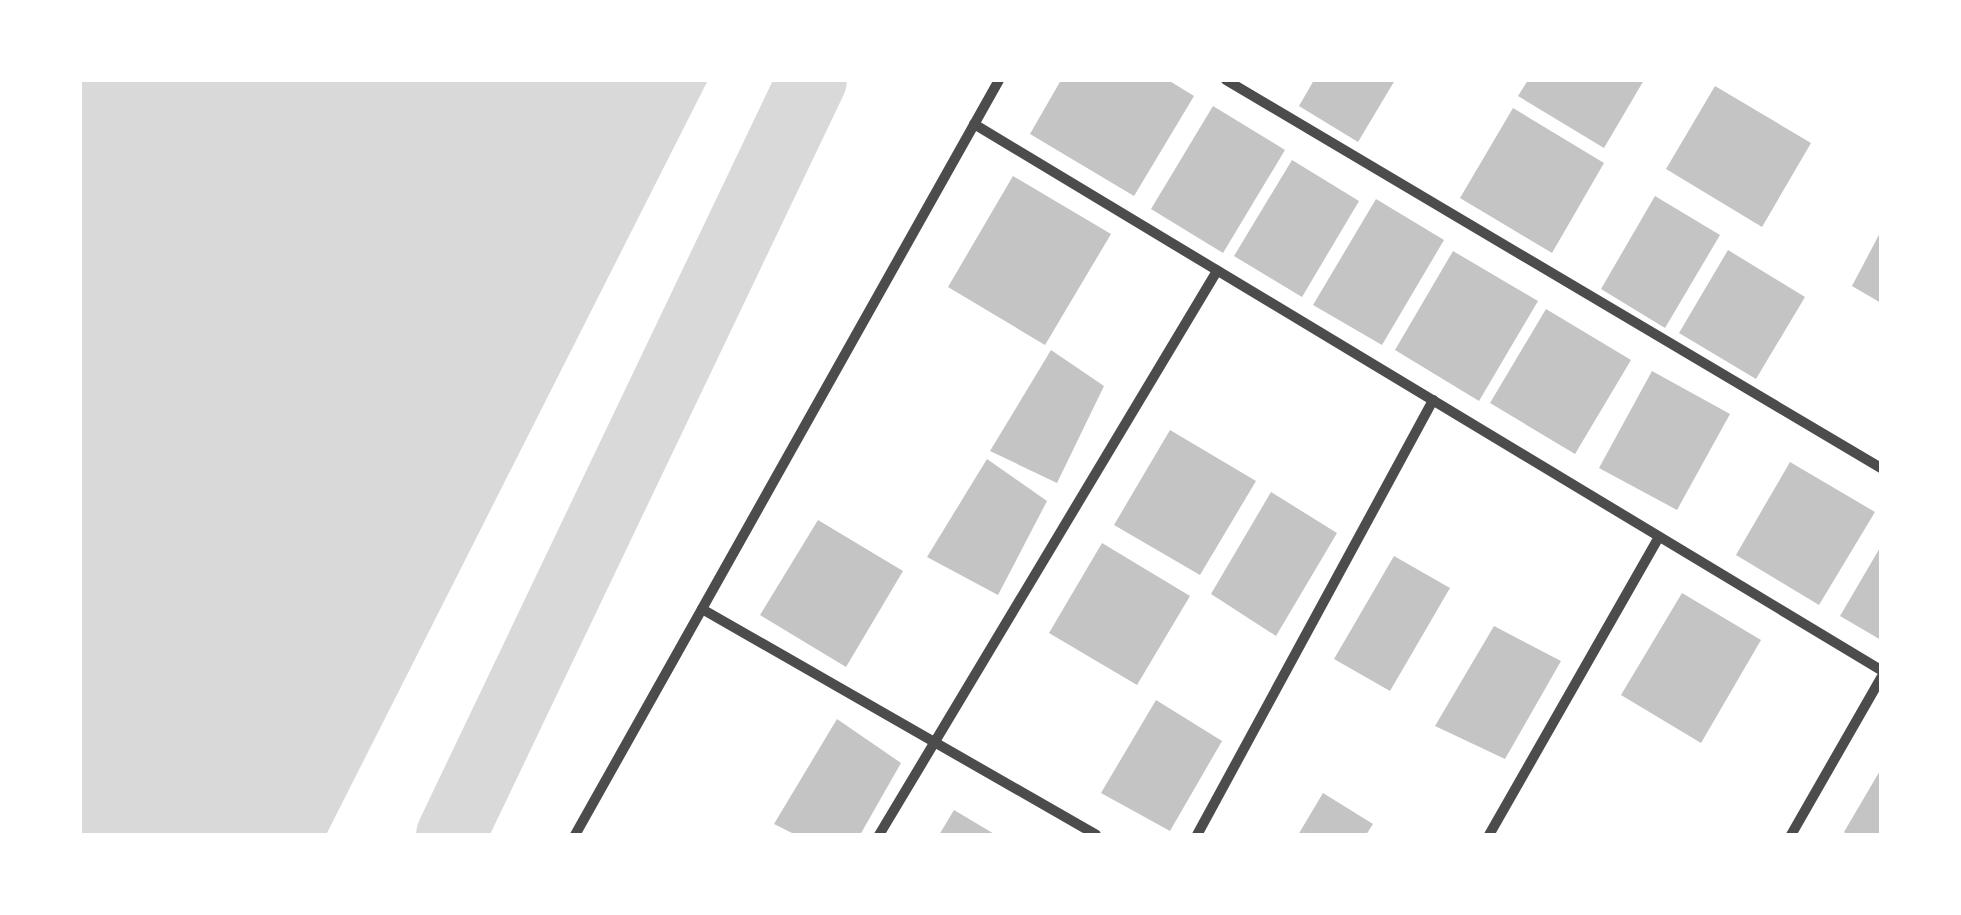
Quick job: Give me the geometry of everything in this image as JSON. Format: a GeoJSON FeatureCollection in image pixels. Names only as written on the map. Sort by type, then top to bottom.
{"type":"FeatureCollection","features":[{"type":"Feature","properties":{"kind":"street"},"geometry":{"type":"LineString","coordinates":[[576,835],[998,80]]}},
{"type":"Feature","properties":{"kind":"street"},"geometry":{"type":"LineString","coordinates":[[1226,80],[1881,468]]}},
{"type":"Feature","properties":{"kind":"street"},"geometry":{"type":"LineString","coordinates":[[974,124],[1881,670]]}},
{"type":"Feature","properties":{"kind":"street"},"geometry":{"type":"LineString","coordinates":[[878,835],[1217,271]]}},
{"type":"Feature","properties":{"kind":"street"},"geometry":{"type":"LineString","coordinates":[[1197,835],[1433,400]]}},
{"type":"Feature","properties":{"kind":"street"},"geometry":{"type":"LineString","coordinates":[[1490,835],[1659,537]]}},
{"type":"Feature","properties":{"kind":"street"},"geometry":{"type":"LineString","coordinates":[[702,609],[1096,835]]}},
{"type":"Feature","properties":{"kind":"street"},"geometry":{"type":"LineString","coordinates":[[1791,835],[1881,678]]}},
{"type":"Feature","properties":{"kind":"shaded area"},"geometry":{"type":"Polygon","coordinates":[[[80,80],[708,80],[326,835],[80,835],[80,80]]]}},
{"type":"Feature","properties":{"kind":"building"},"geometry":{"type":"Polygon","coordinates":[[[1061,80],[1168,80],[1194,96],[1134,196],[1030,134],[1061,80]]]}},
{"type":"Feature","properties":{"kind":"building"},"geometry":{"type":"Polygon","coordinates":[[[1314,80],[1395,80],[1358,142],[1299,106],[1314,80]]]}},
{"type":"Feature","properties":{"kind":"building"},"geometry":{"type":"Polygon","coordinates":[[[1528,80],[1644,80],[1604,148],[1518,96],[1528,80]]]}},
{"type":"Feature","properties":{"kind":"building"},"geometry":{"type":"Polygon","coordinates":[[[1715,86],[1811,143],[1762,227],[1666,169],[1715,86]]]}},
{"type":"Feature","properties":{"kind":"building"},"geometry":{"type":"Polygon","coordinates":[[[1213,106],[1285,150],[1223,253],[1151,209],[1213,106]]]}},
{"type":"Feature","properties":{"kind":"building"},"geometry":{"type":"Polygon","coordinates":[[[1513,108],[1604,163],[1552,253],[1460,198],[1513,108]]]}},
{"type":"Feature","properties":{"kind":"building"},"geometry":{"type":"Polygon","coordinates":[[[1292,160],[1359,201],[1302,297],[1234,256],[1292,160]]]}},
{"type":"Feature","properties":{"kind":"building"},"geometry":{"type":"Polygon","coordinates":[[[1013,176],[1111,234],[1045,345],[948,287],[1013,176]]]}},
{"type":"Feature","properties":{"kind":"building"},"geometry":{"type":"Polygon","coordinates":[[[1655,196],[1720,235],[1665,328],[1601,289],[1655,196]]]}},
{"type":"Feature","properties":{"kind":"building"},"geometry":{"type":"Polygon","coordinates":[[[1376,199],[1444,240],[1382,345],[1313,305],[1376,199]]]}},
{"type":"Feature","properties":{"kind":"building"},"geometry":{"type":"Polygon","coordinates":[[[1881,231],[1881,303],[1852,286],[1881,231]]]}},
{"type":"Feature","properties":{"kind":"building"},"geometry":{"type":"Polygon","coordinates":[[[1728,250],[1805,297],[1756,379],[1679,333],[1728,250]]]}},
{"type":"Feature","properties":{"kind":"building"},"geometry":{"type":"Polygon","coordinates":[[[1453,251],[1538,301],[1479,401],[1395,350],[1453,251]]]}},
{"type":"Feature","properties":{"kind":"building"},"geometry":{"type":"Polygon","coordinates":[[[1546,309],[1631,360],[1575,454],[1490,403],[1546,309]]]}},
{"type":"Feature","properties":{"kind":"building"},"geometry":{"type":"Polygon","coordinates":[[[1051,350],[1104,386],[1057,483],[990,451],[1051,350]]]}},
{"type":"Feature","properties":{"kind":"building"},"geometry":{"type":"Polygon","coordinates":[[[1652,371],[1730,414],[1677,510],[1599,468],[1652,371]]]}},
{"type":"Feature","properties":{"kind":"building"},"geometry":{"type":"Polygon","coordinates":[[[1170,430],[1256,481],[1200,575],[1114,525],[1170,430]]]}},
{"type":"Feature","properties":{"kind":"building"},"geometry":{"type":"Polygon","coordinates":[[[987,459],[1047,501],[998,595],[927,557],[987,459]]]}},
{"type":"Feature","properties":{"kind":"building"},"geometry":{"type":"Polygon","coordinates":[[[1790,462],[1875,512],[1819,605],[1736,555],[1790,462]]]}},
{"type":"Feature","properties":{"kind":"building"},"geometry":{"type":"Polygon","coordinates":[[[1271,492],[1337,533],[1276,636],[1211,594],[1271,492]]]}},
{"type":"Feature","properties":{"kind":"building"},"geometry":{"type":"Polygon","coordinates":[[[818,520],[903,571],[846,667],[760,615],[818,520]]]}},
{"type":"Feature","properties":{"kind":"building"},"geometry":{"type":"Polygon","coordinates":[[[1102,543],[1190,596],[1137,685],[1049,633],[1102,543]]]}},
{"type":"Feature","properties":{"kind":"building"},"geometry":{"type":"Polygon","coordinates":[[[1881,546],[1881,640],[1840,616],[1881,546]]]}},
{"type":"Feature","properties":{"kind":"building"},"geometry":{"type":"Polygon","coordinates":[[[1394,556],[1450,588],[1390,691],[1334,659],[1394,556]]]}},
{"type":"Feature","properties":{"kind":"building"},"geometry":{"type":"Polygon","coordinates":[[[1682,593],[1761,640],[1701,743],[1621,695],[1682,593]]]}},
{"type":"Feature","properties":{"kind":"building"},"geometry":{"type":"Polygon","coordinates":[[[1494,626],[1561,661],[1505,759],[1435,726],[1494,626]]]}},
{"type":"Feature","properties":{"kind":"building"},"geometry":{"type":"Polygon","coordinates":[[[1156,700],[1222,741],[1170,831],[1101,793],[1156,700]]]}},
{"type":"Feature","properties":{"kind":"building"},"geometry":{"type":"Polygon","coordinates":[[[837,719],[901,763],[860,835],[796,835],[774,824],[837,719]]]}},
{"type":"Feature","properties":{"kind":"building"},"geometry":{"type":"Polygon","coordinates":[[[1881,769],[1881,835],[1848,835],[1844,832],[1881,769]]]}},
{"type":"Feature","properties":{"kind":"building"},"geometry":{"type":"Polygon","coordinates":[[[1323,793],[1373,824],[1366,835],[1298,835],[1323,793]]]}},
{"type":"Feature","properties":{"kind":"building"},"geometry":{"type":"Polygon","coordinates":[[[954,810],[996,835],[939,835],[954,810]]]}},
{"type":"Feature","properties":{"kind":"waterway"},"geometry":{"type":"LineString","coordinates":[[451,835],[812,80]]}}]}
